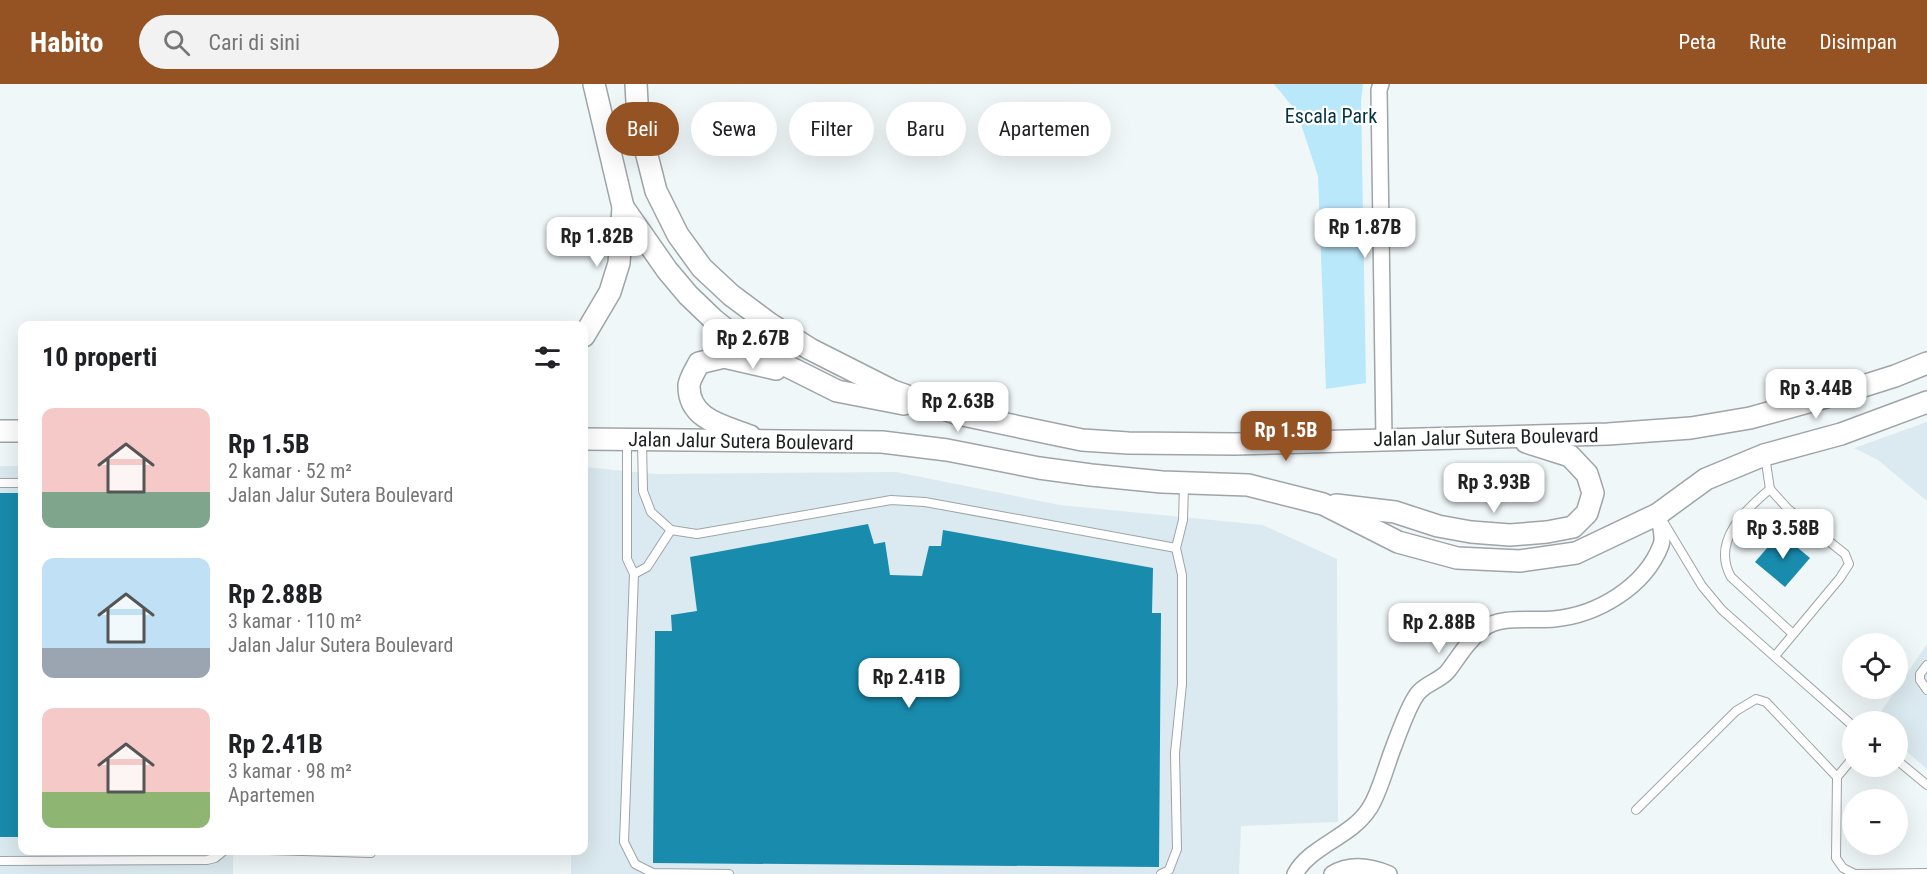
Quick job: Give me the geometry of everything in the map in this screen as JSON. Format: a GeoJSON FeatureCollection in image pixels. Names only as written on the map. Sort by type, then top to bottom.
{"type":"FeatureCollection","features":[{"type":"Feature","properties":{"kind":"main road"},"geometry":{"type":"LineString","coordinates":[[588,329],[610,292],[619,263],[622,207],[594,84]]}},
{"type":"Feature","properties":{"kind":"main road","name":"Jalan Jalur Sutera Boulevard"},"geometry":{"type":"LineString","coordinates":[[636,84],[638,120],[656,191],[678,235],[702,268],[746,307],[810,349],[893,391],[958,414],[1082,440],[1128,443],[1235,444],[1608,434],[1691,428],[1750,418],[1896,376],[1927,363]]}},
{"type":"Feature","properties":{"kind":"main road"},"geometry":{"type":"LineString","coordinates":[[622,207],[667,270],[688,295],[713,319],[738,339],[837,391]]}},
{"type":"Feature","properties":{"kind":"main road"},"geometry":{"type":"LineString","coordinates":[[796,441],[752,436],[704,418],[692,403],[689,383],[699,363],[724,357],[766,366],[837,391],[958,414]]}},
{"type":"Feature","properties":{"kind":"main road","name":"Jalan Jalur Sutera Boulevard"},"geometry":{"type":"LineString","coordinates":[[588,439],[882,442],[947,450],[1039,468],[1091,475],[1248,486],[1323,504],[1398,542],[1457,558],[1520,561],[1576,553],[1659,514],[1706,479],[1764,455],[1841,434],[1927,402]]}},
{"type":"Feature","properties":{"kind":"main road"},"geometry":{"type":"LineString","coordinates":[[0,431],[18,431]]}},
{"type":"Feature","properties":{"kind":"main road"},"geometry":{"type":"LineString","coordinates":[[1323,504],[1395,512],[1438,526],[1471,532],[1510,535],[1573,527],[1587,513],[1593,493],[1587,474],[1570,456],[1511,437]]}},
{"type":"Feature","properties":{"kind":"street"},"geometry":{"type":"LineString","coordinates":[[1381,84],[1379,90],[1384,440]]}},
{"type":"Feature","properties":{"kind":"street"},"geometry":{"type":"LineString","coordinates":[[1295,874],[1299,867],[1328,843],[1355,826],[1371,808],[1406,718],[1419,692],[1447,673],[1467,642],[1486,627],[1511,620],[1555,619],[1590,611],[1620,595],[1644,574],[1662,543],[1659,514]]}},
{"type":"Feature","properties":{"kind":"street"},"geometry":{"type":"LineString","coordinates":[[1332,874],[1341,868],[1368,866],[1389,874]]}},
{"type":"Feature","properties":{"kind":"lane"},"geometry":{"type":"LineString","coordinates":[[634,440],[643,491],[651,513],[671,530],[697,534],[891,500],[925,502],[1176,548]]}},
{"type":"Feature","properties":{"kind":"lane"},"geometry":{"type":"LineString","coordinates":[[634,440],[627,559],[634,574],[624,842],[635,864],[653,873],[729,874]]}},
{"type":"Feature","properties":{"kind":"lane"},"geometry":{"type":"LineString","coordinates":[[1764,455],[1770,489],[1788,509],[1848,558],[1848,564],[1840,578],[1775,656]]}},
{"type":"Feature","properties":{"kind":"lane"},"geometry":{"type":"LineString","coordinates":[[0,483],[18,483]]}},
{"type":"Feature","properties":{"kind":"lane"},"geometry":{"type":"LineString","coordinates":[[1161,874],[1169,870],[1177,849],[1175,753],[1182,684],[1182,575],[1176,548],[1183,520],[1184,483]]}},
{"type":"Feature","properties":{"kind":"lane"},"geometry":{"type":"LineString","coordinates":[[1770,489],[1748,508],[1729,532],[1725,557],[1726,568],[1731,577],[1793,634]]}},
{"type":"Feature","properties":{"kind":"lane"},"geometry":{"type":"LineString","coordinates":[[1659,514],[1702,586],[1722,610],[1842,715]]}},
{"type":"Feature","properties":{"kind":"lane"},"geometry":{"type":"LineString","coordinates":[[634,574],[647,567],[671,530]]}},
{"type":"Feature","properties":{"kind":"lane"},"geometry":{"type":"LineString","coordinates":[[1927,665],[1920,674],[1920,680],[1927,690]]}},
{"type":"Feature","properties":{"kind":"lane"},"geometry":{"type":"LineString","coordinates":[[1636,810],[1736,711],[1756,699],[1766,702],[1837,777]]}},
{"type":"Feature","properties":{"kind":"lane"},"geometry":{"type":"LineString","coordinates":[[1908,769],[1927,785]]}},
{"type":"Feature","properties":{"kind":"lane"},"geometry":{"type":"LineString","coordinates":[[1842,771],[1837,777],[1836,858],[1843,868],[1855,874],[1927,873]]}},
{"type":"Feature","properties":{"kind":"lane"},"geometry":{"type":"LineString","coordinates":[[0,861],[207,860],[219,855]]}},
{"type":"Feature","properties":{"kind":"shaded area"},"geometry":{"type":"Polygon","coordinates":[[[1927,422],[1927,501],[1878,460],[1854,448],[1927,422]]]}},
{"type":"Feature","properties":{"kind":"shaded area"},"geometry":{"type":"Polygon","coordinates":[[[0,466],[18,466],[18,855],[233,855],[233,874],[0,874],[0,466]]]}},
{"type":"Feature","properties":{"kind":"shaded area"},"geometry":{"type":"Polygon","coordinates":[[[588,467],[656,474],[896,472],[1060,505],[1263,525],[1337,559],[1338,822],[1241,826],[1239,874],[571,874],[571,855],[588,855],[588,467]]]}},
{"type":"Feature","properties":{"kind":"shaded area"},"geometry":{"type":"Polygon","coordinates":[[[1927,644],[1927,769],[1908,753],[1908,711],[1881,711],[1890,699],[1908,699],[1908,672],[1927,644]]]}},
{"type":"Feature","properties":{"kind":"green space","name":"Escala Park"},"geometry":{"type":"Polygon","coordinates":[[[1274,84],[1363,84],[1361,101],[1366,383],[1326,389],[1318,176],[1301,124],[1292,106],[1274,84]]]}},
{"type":"Feature","properties":{"kind":"building"},"geometry":{"type":"Polygon","coordinates":[[[0,493],[18,493],[18,837],[0,837],[0,493]]]}},
{"type":"Feature","properties":{"kind":"building"},"geometry":{"type":"Polygon","coordinates":[[[868,524],[874,544],[885,542],[890,575],[922,576],[929,546],[941,546],[943,530],[1153,568],[1152,613],[1161,613],[1159,867],[653,863],[655,631],[672,631],[671,615],[697,611],[690,557],[868,524]]]}},
{"type":"Feature","properties":{"kind":"building"},"geometry":{"type":"Polygon","coordinates":[[[1780,533],[1810,558],[1785,587],[1755,562],[1780,533]]]}}]}
